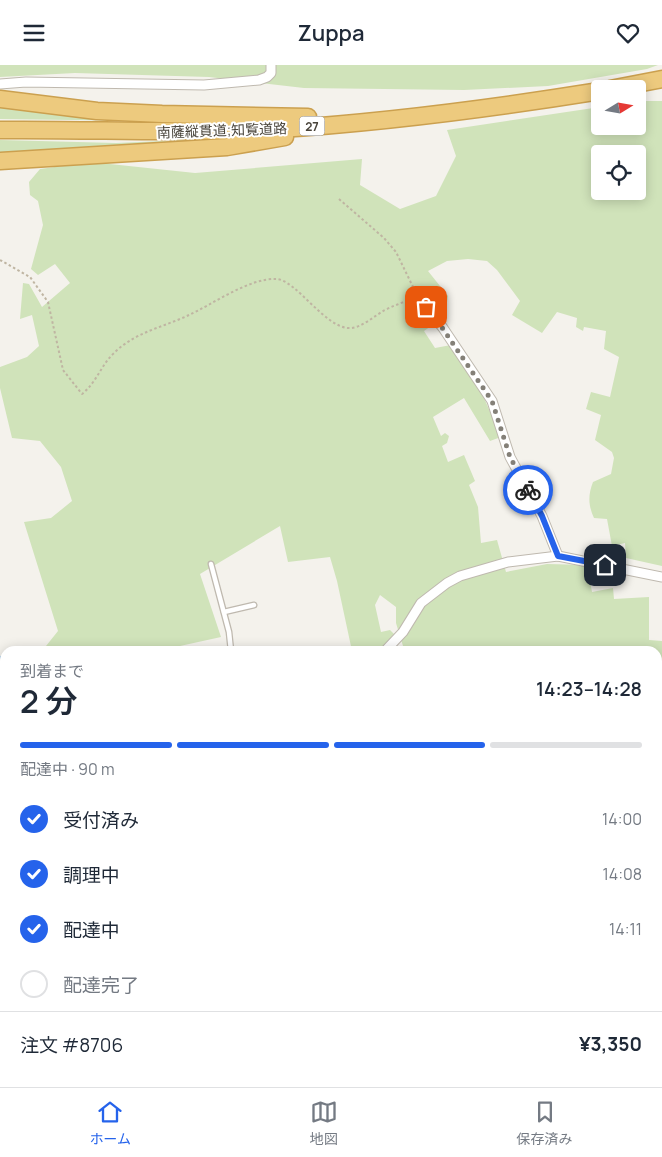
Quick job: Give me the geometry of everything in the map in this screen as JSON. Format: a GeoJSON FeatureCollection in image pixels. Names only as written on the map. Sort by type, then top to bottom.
{"type":"FeatureCollection","features":[{"type":"Feature","properties":{"kind":"highway"},"geometry":{"type":"LineString","coordinates":[[646,82],[662,79]]}},
{"type":"Feature","properties":{"kind":"highway","name":"南薩縦貫道;知覧道路"},"geometry":{"type":"LineString","coordinates":[[0,129],[142,132],[280,129],[393,119],[591,92]]}},
{"type":"Feature","properties":{"kind":"highway"},"geometry":{"type":"LineString","coordinates":[[0,99],[106,112],[393,119]]}},
{"type":"Feature","properties":{"kind":"highway"},"geometry":{"type":"LineString","coordinates":[[0,161],[227,147],[393,119]]}},
{"type":"Feature","properties":{"kind":"street"},"geometry":{"type":"LineString","coordinates":[[0,84],[26,82],[204,85],[259,80],[271,73],[271,65]]}},
{"type":"Feature","properties":{"kind":"street"},"geometry":{"type":"LineString","coordinates":[[418,296],[492,401],[510,457],[542,516],[558,556]]}},
{"type":"Feature","properties":{"kind":"street"},"geometry":{"type":"LineString","coordinates":[[390,646],[403,632],[420,603],[460,576],[508,562],[558,556],[662,577]]}},
{"type":"Feature","properties":{"kind":"lane"},"geometry":{"type":"LineString","coordinates":[[211,564],[231,646]]}},
{"type":"Feature","properties":{"kind":"lane"},"geometry":{"type":"LineString","coordinates":[[224,612],[254,605]]}},
{"type":"Feature","properties":{"kind":"path"},"geometry":{"type":"LineString","coordinates":[[0,260],[30,277],[48,301],[62,370],[82,394],[92,385],[114,353],[129,342],[148,331],[188,316],[240,289],[258,282],[277,279],[285,281],[321,313],[340,326],[352,328],[367,322],[384,310],[418,296],[410,285],[405,268],[396,252],[384,238],[339,199]]}},
{"type":"Feature","properties":{"kind":"green space"},"geometry":{"type":"Polygon","coordinates":[[[0,65],[658,65],[647,69],[548,86],[464,90],[304,88],[209,77],[75,73],[0,77],[0,65]]]}},
{"type":"Feature","properties":{"kind":"green space"},"geometry":{"type":"Polygon","coordinates":[[[646,101],[662,101],[662,566],[626,558],[625,543],[612,546],[607,519],[594,518],[591,509],[590,491],[593,482],[611,474],[614,458],[612,452],[595,440],[601,415],[586,409],[591,392],[610,397],[619,357],[604,349],[606,331],[584,327],[583,331],[576,327],[577,318],[557,312],[542,333],[512,315],[520,301],[497,270],[487,261],[468,259],[447,261],[428,271],[448,296],[447,302],[441,309],[434,309],[419,293],[414,295],[434,324],[424,331],[435,348],[451,345],[481,391],[501,437],[490,441],[464,398],[433,417],[441,436],[445,433],[449,436],[447,443],[442,446],[448,462],[464,455],[475,481],[469,485],[478,507],[481,543],[497,540],[506,572],[547,564],[587,565],[592,592],[613,588],[614,599],[649,597],[649,640],[662,641],[662,646],[403,646],[396,623],[396,607],[380,595],[375,605],[381,632],[390,630],[394,634],[383,646],[351,646],[330,557],[288,562],[280,526],[200,574],[221,637],[180,646],[46,646],[58,631],[24,522],[51,518],[72,501],[61,467],[40,441],[12,438],[0,388],[0,367],[27,357],[39,346],[32,315],[20,319],[23,283],[29,284],[42,307],[70,283],[55,264],[38,275],[31,269],[43,225],[38,201],[30,195],[29,182],[40,169],[91,162],[195,173],[362,159],[360,185],[400,209],[436,196],[456,156],[447,130],[591,108],[591,135],[646,135],[646,101]]]}},
{"type":"Feature","properties":{"kind":"green space"},"geometry":{"type":"Polygon","coordinates":[[[0,102],[221,122],[0,119],[0,102]]]}},
{"type":"Feature","properties":{"kind":"green space"},"geometry":{"type":"Polygon","coordinates":[[[233,138],[249,140],[0,153],[0,140],[116,143],[233,138]]]}},
{"type":"Feature","properties":{"kind":"way so far"},"geometry":{"type":"LineString","coordinates":[[426,307],[492,401],[510,457],[528,490]]}},
{"type":"Feature","properties":{"kind":"route"},"geometry":{"type":"LineString","coordinates":[[528,490],[542,516],[558,556],[605,565]]}}]}
